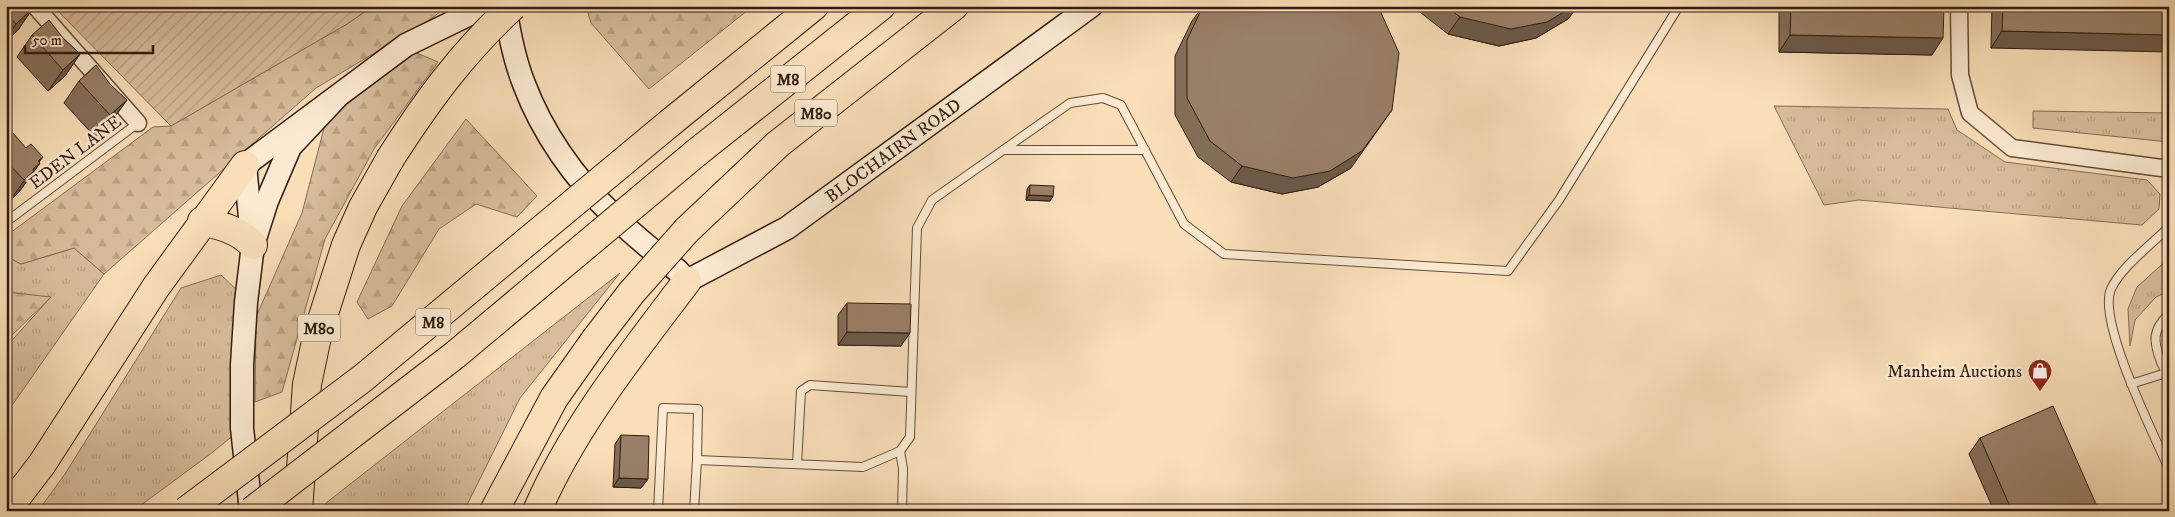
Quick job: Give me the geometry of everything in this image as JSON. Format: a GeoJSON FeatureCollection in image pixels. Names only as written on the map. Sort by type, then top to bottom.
{"type":"FeatureCollection","features":[{"type":"Feature","properties":{"kind":"highway","name":"M80"},"geometry":{"type":"LineString","coordinates":[[298,511],[307,384],[318,332],[346,245],[363,207],[390,159],[423,107],[469,50],[513,6]]}},
{"type":"Feature","properties":{"kind":"highway","name":"M8"},"geometry":{"type":"LineString","coordinates":[[186,511],[363,378],[671,122],[814,6]]}},
{"type":"Feature","properties":{"kind":"highway","name":"M8"},"geometry":{"type":"LineString","coordinates":[[251,511],[454,355],[696,153],[881,6]]}},
{"type":"Feature","properties":{"kind":"highway","name":"M80"},"geometry":{"type":"LineString","coordinates":[[494,511],[554,398],[632,292],[687,230],[778,144],[954,6]]}},
{"type":"Feature","properties":{"kind":"highway"},"geometry":{"type":"LineString","coordinates":[[6,511],[42,464],[156,286],[245,165]]}},
{"type":"Feature","properties":{"kind":"highway"},"geometry":{"type":"LineString","coordinates":[[202,221],[236,231],[253,246]]}},
{"type":"Feature","properties":{"kind":"highway"},"geometry":{"type":"LineString","coordinates":[[537,511],[549,482],[612,380],[686,282]]}},
{"type":"Feature","properties":{"kind":"street"},"geometry":{"type":"LineString","coordinates":[[35,6],[138,123]]}},
{"type":"Feature","properties":{"kind":"street"},"geometry":{"type":"LineString","coordinates":[[253,246],[245,165],[406,45],[486,6]]}},
{"type":"Feature","properties":{"kind":"street"},"geometry":{"type":"LineString","coordinates":[[505,6],[512,45],[523,82],[537,115],[573,170],[610,213],[678,270],[686,282]]}},
{"type":"Feature","properties":{"kind":"street","name":"BLOCHAIRN ROAD"},"geometry":{"type":"LineString","coordinates":[[686,282],[787,228],[1091,6]]}},
{"type":"Feature","properties":{"kind":"street"},"geometry":{"type":"LineString","coordinates":[[1959,6],[1960,75],[1970,113],[2012,148],[2169,169]]}},
{"type":"Feature","properties":{"kind":"street"},"geometry":{"type":"LineString","coordinates":[[251,511],[242,428],[242,365],[246,302],[253,246],[267,201],[290,147],[336,98]]}},
{"type":"Feature","properties":{"kind":"lane"},"geometry":{"type":"LineString","coordinates":[[697,460],[863,467],[900,451],[910,437],[917,228],[932,200],[1070,103],[1103,98],[1121,105],[1184,224],[1224,254],[1508,271],[1559,200],[1679,6]]}},
{"type":"Feature","properties":{"kind":"lane","name":"EDEN LANE"},"geometry":{"type":"LineString","coordinates":[[6,222],[138,123]]}},
{"type":"Feature","properties":{"kind":"lane"},"geometry":{"type":"LineString","coordinates":[[1004,150],[1145,150]]}},
{"type":"Feature","properties":{"kind":"lane"},"geometry":{"type":"LineString","coordinates":[[2169,227],[2125,270],[2111,290],[2110,321],[2131,384],[2169,469]]}},
{"type":"Feature","properties":{"kind":"lane"},"geometry":{"type":"LineString","coordinates":[[2131,384],[2167,375],[2156,348],[2155,334],[2159,324],[2169,314]]}},
{"type":"Feature","properties":{"kind":"lane"},"geometry":{"type":"LineString","coordinates":[[797,464],[801,391],[810,385],[911,392]]}},
{"type":"Feature","properties":{"kind":"lane"},"geometry":{"type":"LineString","coordinates":[[658,511],[663,408],[698,409],[694,511]]}},
{"type":"Feature","properties":{"kind":"lane"},"geometry":{"type":"LineString","coordinates":[[900,451],[903,468],[902,511]]}},
{"type":"Feature","properties":{"kind":"green space"},"geometry":{"type":"Polygon","coordinates":[[[53,6],[373,6],[347,24],[171,126],[53,6]]]}},
{"type":"Feature","properties":{"kind":"green space"},"geometry":{"type":"Polygon","coordinates":[[[373,6],[447,6],[431,19],[316,88],[104,274],[74,248],[21,264],[6,256],[6,236],[153,127],[171,126],[347,24],[373,6]]]}},
{"type":"Feature","properties":{"kind":"green space"},"geometry":{"type":"Polygon","coordinates":[[[586,6],[753,6],[649,89],[591,23],[586,6]]]}},
{"type":"Feature","properties":{"kind":"green space"},"geometry":{"type":"Polygon","coordinates":[[[412,51],[438,62],[374,149],[325,239],[282,392],[255,402],[256,317],[302,213],[329,109],[412,51]]]}},
{"type":"Feature","properties":{"kind":"green space"},"geometry":{"type":"Polygon","coordinates":[[[1774,106],[1948,109],[1957,130],[2005,162],[2147,180],[2160,194],[2159,209],[2142,225],[1859,200],[1824,205],[1774,106]]]}},
{"type":"Feature","properties":{"kind":"green space"},"geometry":{"type":"Polygon","coordinates":[[[2033,111],[2169,113],[2169,142],[2033,128],[2033,111]]]}},
{"type":"Feature","properties":{"kind":"green space"},"geometry":{"type":"Polygon","coordinates":[[[466,119],[537,196],[517,217],[476,204],[439,229],[392,306],[368,319],[357,302],[402,206],[466,119]]]}},
{"type":"Feature","properties":{"kind":"green space"},"geometry":{"type":"Polygon","coordinates":[[[74,248],[104,274],[6,414],[6,347],[50,298],[6,292],[6,256],[21,264],[74,248]]]}},
{"type":"Feature","properties":{"kind":"green space"},"geometry":{"type":"Polygon","coordinates":[[[2169,258],[2169,291],[2156,297],[2135,320],[2130,346],[2128,309],[2137,287],[2169,258]]]}},
{"type":"Feature","properties":{"kind":"green space"},"geometry":{"type":"Polygon","coordinates":[[[620,273],[520,398],[464,511],[326,511],[326,503],[620,273]]]}},
{"type":"Feature","properties":{"kind":"green space"},"geometry":{"type":"Polygon","coordinates":[[[221,275],[239,292],[235,434],[133,511],[38,511],[65,474],[181,288],[221,275]]]}},
{"type":"Feature","properties":{"kind":"green space"},"geometry":{"type":"Polygon","coordinates":[[[6,292],[51,297],[6,341],[6,292]]]}},
{"type":"Feature","properties":{"kind":"building"},"geometry":{"type":"Polygon","coordinates":[[[6,6],[31,6],[33,8],[16,24],[6,13],[6,6]]]}},
{"type":"Feature","properties":{"kind":"building"},"geometry":{"type":"Polygon","coordinates":[[[1203,6],[1378,6],[1399,53],[1392,110],[1362,151],[1330,171],[1293,178],[1242,166],[1210,141],[1187,98],[1187,40],[1203,6]]]}},
{"type":"Feature","properties":{"kind":"building"},"geometry":{"type":"Polygon","coordinates":[[[1445,6],[1574,6],[1547,22],[1511,29],[1460,17],[1445,6]]]}},
{"type":"Feature","properties":{"kind":"building"},"geometry":{"type":"Polygon","coordinates":[[[1791,6],[1944,6],[1943,38],[1790,35],[1791,6]]]}},
{"type":"Feature","properties":{"kind":"building"},"geometry":{"type":"Polygon","coordinates":[[[2003,6],[2169,6],[2169,35],[2002,31],[2003,6]]]}},
{"type":"Feature","properties":{"kind":"building"},"geometry":{"type":"Polygon","coordinates":[[[49,20],[63,38],[80,54],[63,70],[32,35],[49,20]]]}},
{"type":"Feature","properties":{"kind":"building"},"geometry":{"type":"Polygon","coordinates":[[[96,65],[110,84],[127,100],[110,115],[79,81],[96,65]]]}},
{"type":"Feature","properties":{"kind":"building"},"geometry":{"type":"Polygon","coordinates":[[[13,133],[26,148],[31,144],[43,157],[38,161],[40,163],[33,169],[34,171],[24,180],[6,161],[6,138],[13,133]]]}},
{"type":"Feature","properties":{"kind":"building"},"geometry":{"type":"Polygon","coordinates":[[[1030,185],[1054,186],[1053,196],[1029,195],[1030,185]]]}},
{"type":"Feature","properties":{"kind":"building"},"geometry":{"type":"Polygon","coordinates":[[[847,303],[911,304],[910,333],[847,332],[847,303]]]}},
{"type":"Feature","properties":{"kind":"building"},"geometry":{"type":"Polygon","coordinates":[[[2053,406],[2099,511],[2012,511],[1980,438],[2053,406]]]}},
{"type":"Feature","properties":{"kind":"building"},"geometry":{"type":"Polygon","coordinates":[[[621,435],[649,436],[648,479],[619,478],[621,435]]]}},
{"type":"Feature","properties":{"kind":"building"},"geometry":{"type":"Polygon","coordinates":[[[610,508],[649,510],[649,511],[610,511],[610,508]]]}},
{"type":"Feature","properties":{"kind":"place","name":"Manheim Auctions"},"geometry":{"type":"Point","coordinates":[2040,392]}}]}
